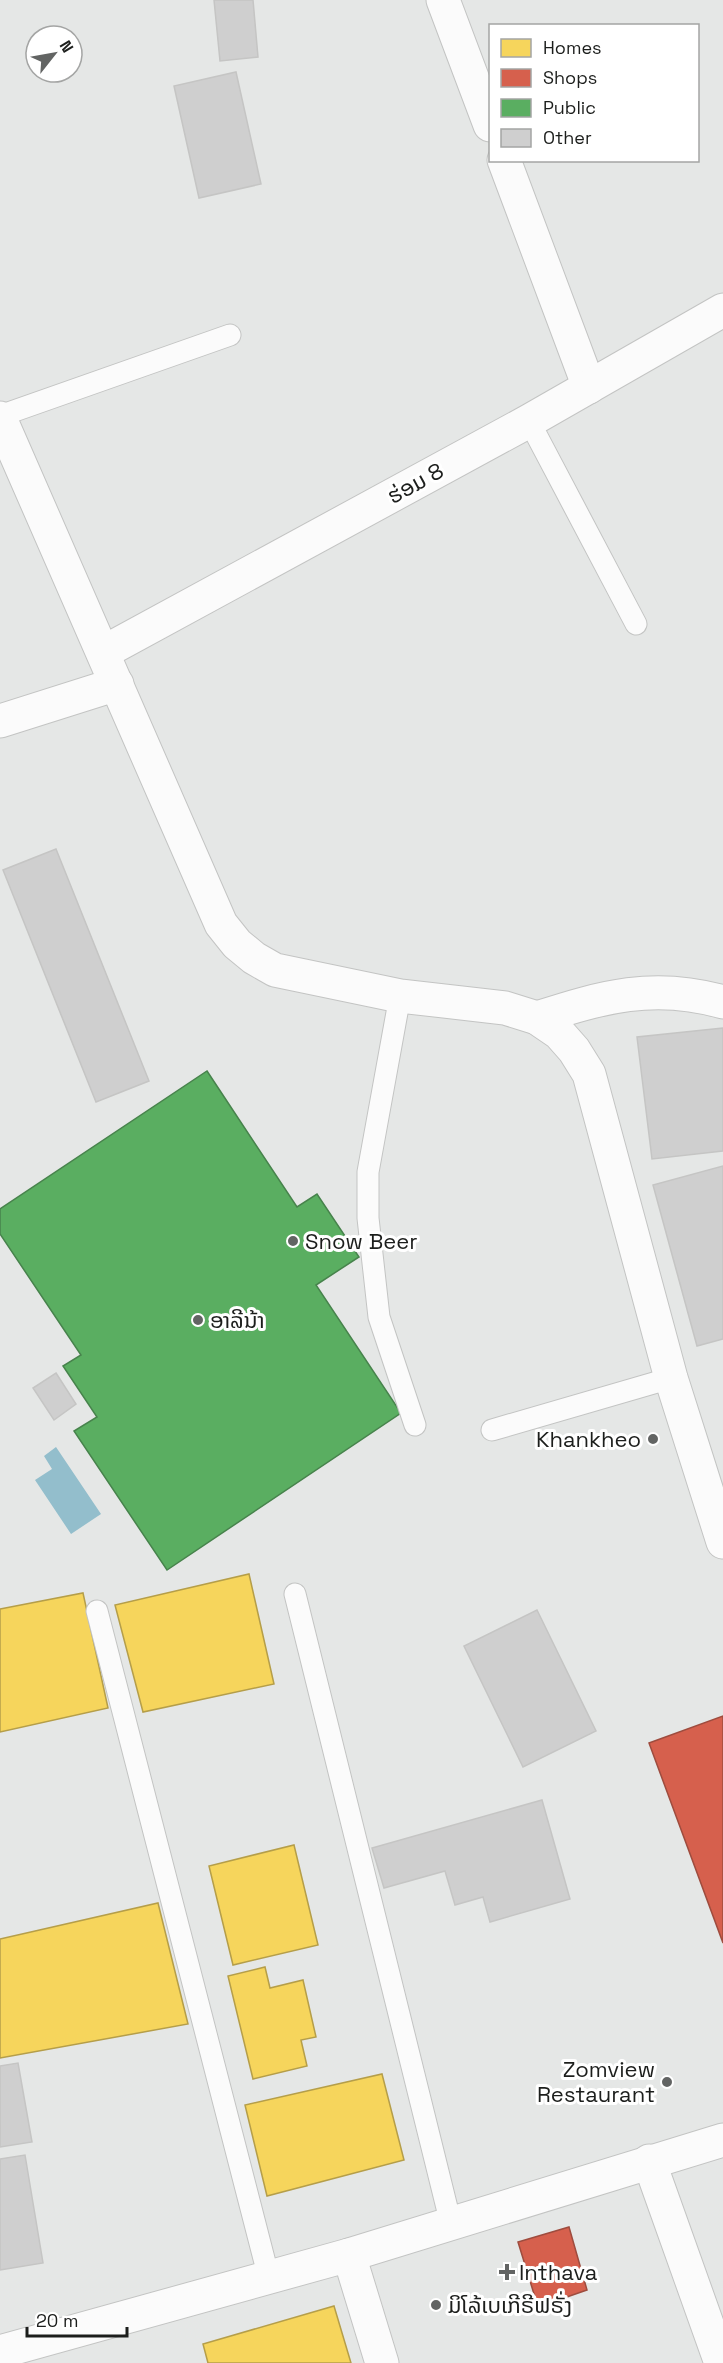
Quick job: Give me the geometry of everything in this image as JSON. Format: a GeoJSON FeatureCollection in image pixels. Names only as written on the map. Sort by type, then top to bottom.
{"type":"FeatureCollection","features":[{"type":"Feature","properties":{"kind":"street"},"geometry":{"type":"LineString","coordinates":[[444,0],[489,122]]}},
{"type":"Feature","properties":{"kind":"street"},"geometry":{"type":"LineString","coordinates":[[505,162],[589,387]]}},
{"type":"Feature","properties":{"kind":"street","name":"ຮ່ອມ 8"},"geometry":{"type":"LineString","coordinates":[[104,652],[530,421],[723,310]]}},
{"type":"Feature","properties":{"kind":"street"},"geometry":{"type":"LineString","coordinates":[[0,417],[221,924],[237,944],[254,958],[275,970],[400,996],[505,1008],[537,1018],[559,1033],[574,1050],[589,1074],[671,1378],[723,1542]]}},
{"type":"Feature","properties":{"kind":"street"},"geometry":{"type":"LineString","coordinates":[[0,721],[117,684]]}},
{"type":"Feature","properties":{"kind":"street"},"geometry":{"type":"LineString","coordinates":[[537,1018],[602,997],[654,992],[696,994],[723,1002]]}},
{"type":"Feature","properties":{"kind":"street"},"geometry":{"type":"LineString","coordinates":[[0,2352],[349,2255],[723,2140]]}},
{"type":"Feature","properties":{"kind":"street"},"geometry":{"type":"LineString","coordinates":[[649,2161],[721,2363]]}},
{"type":"Feature","properties":{"kind":"street"},"geometry":{"type":"LineString","coordinates":[[349,2255],[382,2363]]}},
{"type":"Feature","properties":{"kind":"lane"},"geometry":{"type":"LineString","coordinates":[[0,417],[230,335]]}},
{"type":"Feature","properties":{"kind":"lane"},"geometry":{"type":"LineString","coordinates":[[530,421],[636,624]]}},
{"type":"Feature","properties":{"kind":"lane"},"geometry":{"type":"LineString","coordinates":[[400,996],[368,1172],[368,1218],[379,1317],[415,1425]]}},
{"type":"Feature","properties":{"kind":"lane"},"geometry":{"type":"LineString","coordinates":[[492,1430],[671,1378]]}},
{"type":"Feature","properties":{"kind":"lane"},"geometry":{"type":"LineString","coordinates":[[295,1593],[451,2223]]}},
{"type":"Feature","properties":{"kind":"lane"},"geometry":{"type":"LineString","coordinates":[[97,1611],[269,2278]]}},
{"type":"Feature","properties":{"kind":"water"},"geometry":{"type":"Polygon","coordinates":[[[56,1447],[101,1514],[71,1534],[35,1480],[52,1469],[44,1456],[56,1447]]]}},
{"type":"Feature","properties":{"kind":"building: Homes"},"geometry":{"type":"Polygon","coordinates":[[[249,1574],[274,1684],[143,1712],[115,1605],[249,1574]]]}},
{"type":"Feature","properties":{"kind":"building: Homes"},"geometry":{"type":"Polygon","coordinates":[[[83,1593],[108,1708],[0,1732],[0,1609],[83,1593]]]}},
{"type":"Feature","properties":{"kind":"building: Homes"},"geometry":{"type":"Polygon","coordinates":[[[294,1845],[318,1945],[233,1965],[209,1866],[294,1845]]]}},
{"type":"Feature","properties":{"kind":"building: Homes"},"geometry":{"type":"Polygon","coordinates":[[[158,1903],[188,2024],[0,2058],[0,1939],[158,1903]]]}},
{"type":"Feature","properties":{"kind":"building: Homes"},"geometry":{"type":"Polygon","coordinates":[[[265,1967],[270,1988],[303,1980],[316,2037],[301,2040],[307,2066],[253,2079],[228,1976],[265,1967]]]}},
{"type":"Feature","properties":{"kind":"building: Homes"},"geometry":{"type":"Polygon","coordinates":[[[382,2074],[404,2160],[267,2196],[245,2105],[382,2074]]]}},
{"type":"Feature","properties":{"kind":"building: Homes"},"geometry":{"type":"Polygon","coordinates":[[[334,2306],[351,2363],[208,2363],[203,2344],[334,2306]]]}},
{"type":"Feature","properties":{"kind":"building: Shops"},"geometry":{"type":"Polygon","coordinates":[[[723,1716],[723,1943],[649,1743],[723,1716]]]}},
{"type":"Feature","properties":{"kind":"building: Shops"},"geometry":{"type":"Polygon","coordinates":[[[569,2227],[587,2290],[538,2307],[518,2242],[569,2227]]]}},
{"type":"Feature","properties":{"kind":"building: Public","name":"ອາລີນ້າ"},"geometry":{"type":"Polygon","coordinates":[[[207,1071],[297,1207],[317,1194],[359,1257],[316,1285],[401,1413],[167,1570],[74,1431],[97,1417],[63,1366],[81,1355],[0,1234],[0,1209],[207,1071]]]}},
{"type":"Feature","properties":{"kind":"building: Other"},"geometry":{"type":"Polygon","coordinates":[[[214,0],[253,0],[258,57],[220,61],[214,0]]]}},
{"type":"Feature","properties":{"kind":"building: Other"},"geometry":{"type":"Polygon","coordinates":[[[236,72],[261,184],[199,198],[174,86],[236,72]]]}},
{"type":"Feature","properties":{"kind":"building: Other"},"geometry":{"type":"Polygon","coordinates":[[[56,849],[149,1081],[96,1102],[3,870],[56,849]]]}},
{"type":"Feature","properties":{"kind":"building: Other"},"geometry":{"type":"Polygon","coordinates":[[[723,1028],[723,1151],[652,1159],[637,1037],[723,1028]]]}},
{"type":"Feature","properties":{"kind":"building: Other"},"geometry":{"type":"Polygon","coordinates":[[[723,1166],[723,1339],[697,1346],[653,1185],[723,1166]]]}},
{"type":"Feature","properties":{"kind":"building: Other"},"geometry":{"type":"Polygon","coordinates":[[[56,1373],[76,1404],[54,1420],[33,1388],[56,1373]]]}},
{"type":"Feature","properties":{"kind":"building: Other"},"geometry":{"type":"Polygon","coordinates":[[[537,1610],[596,1731],[523,1767],[464,1646],[537,1610]]]}},
{"type":"Feature","properties":{"kind":"building: Other"},"geometry":{"type":"Polygon","coordinates":[[[542,1800],[570,1899],[490,1922],[483,1897],[455,1905],[445,1871],[384,1888],[372,1848],[542,1800]]]}},
{"type":"Feature","properties":{"kind":"building: Other"},"geometry":{"type":"Polygon","coordinates":[[[18,2063],[32,2142],[0,2147],[0,2066],[18,2063]]]}},
{"type":"Feature","properties":{"kind":"building: Other"},"geometry":{"type":"Polygon","coordinates":[[[25,2155],[43,2263],[0,2270],[0,2159],[25,2155]]]}},
{"type":"Feature","properties":{"kind":"place","name":"Snow Beer"},"geometry":{"type":"Point","coordinates":[293,1241]}},
{"type":"Feature","properties":{"kind":"place","name":"ອາລີນ້າ"},"geometry":{"type":"Point","coordinates":[198,1320]}},
{"type":"Feature","properties":{"kind":"place","name":"Khankheo"},"geometry":{"type":"Point","coordinates":[653,1439]}},
{"type":"Feature","properties":{"kind":"place","name":"Zomview Restaurant"},"geometry":{"type":"Point","coordinates":[667,2082]}},
{"type":"Feature","properties":{"kind":"place","name":"Inthava"},"geometry":{"type":"Point","coordinates":[507,2272]}},
{"type":"Feature","properties":{"kind":"place","name":"ມິໂລ້ເບເກີຣີຟຣັ່ງ"},"geometry":{"type":"Point","coordinates":[436,2305]}}]}
